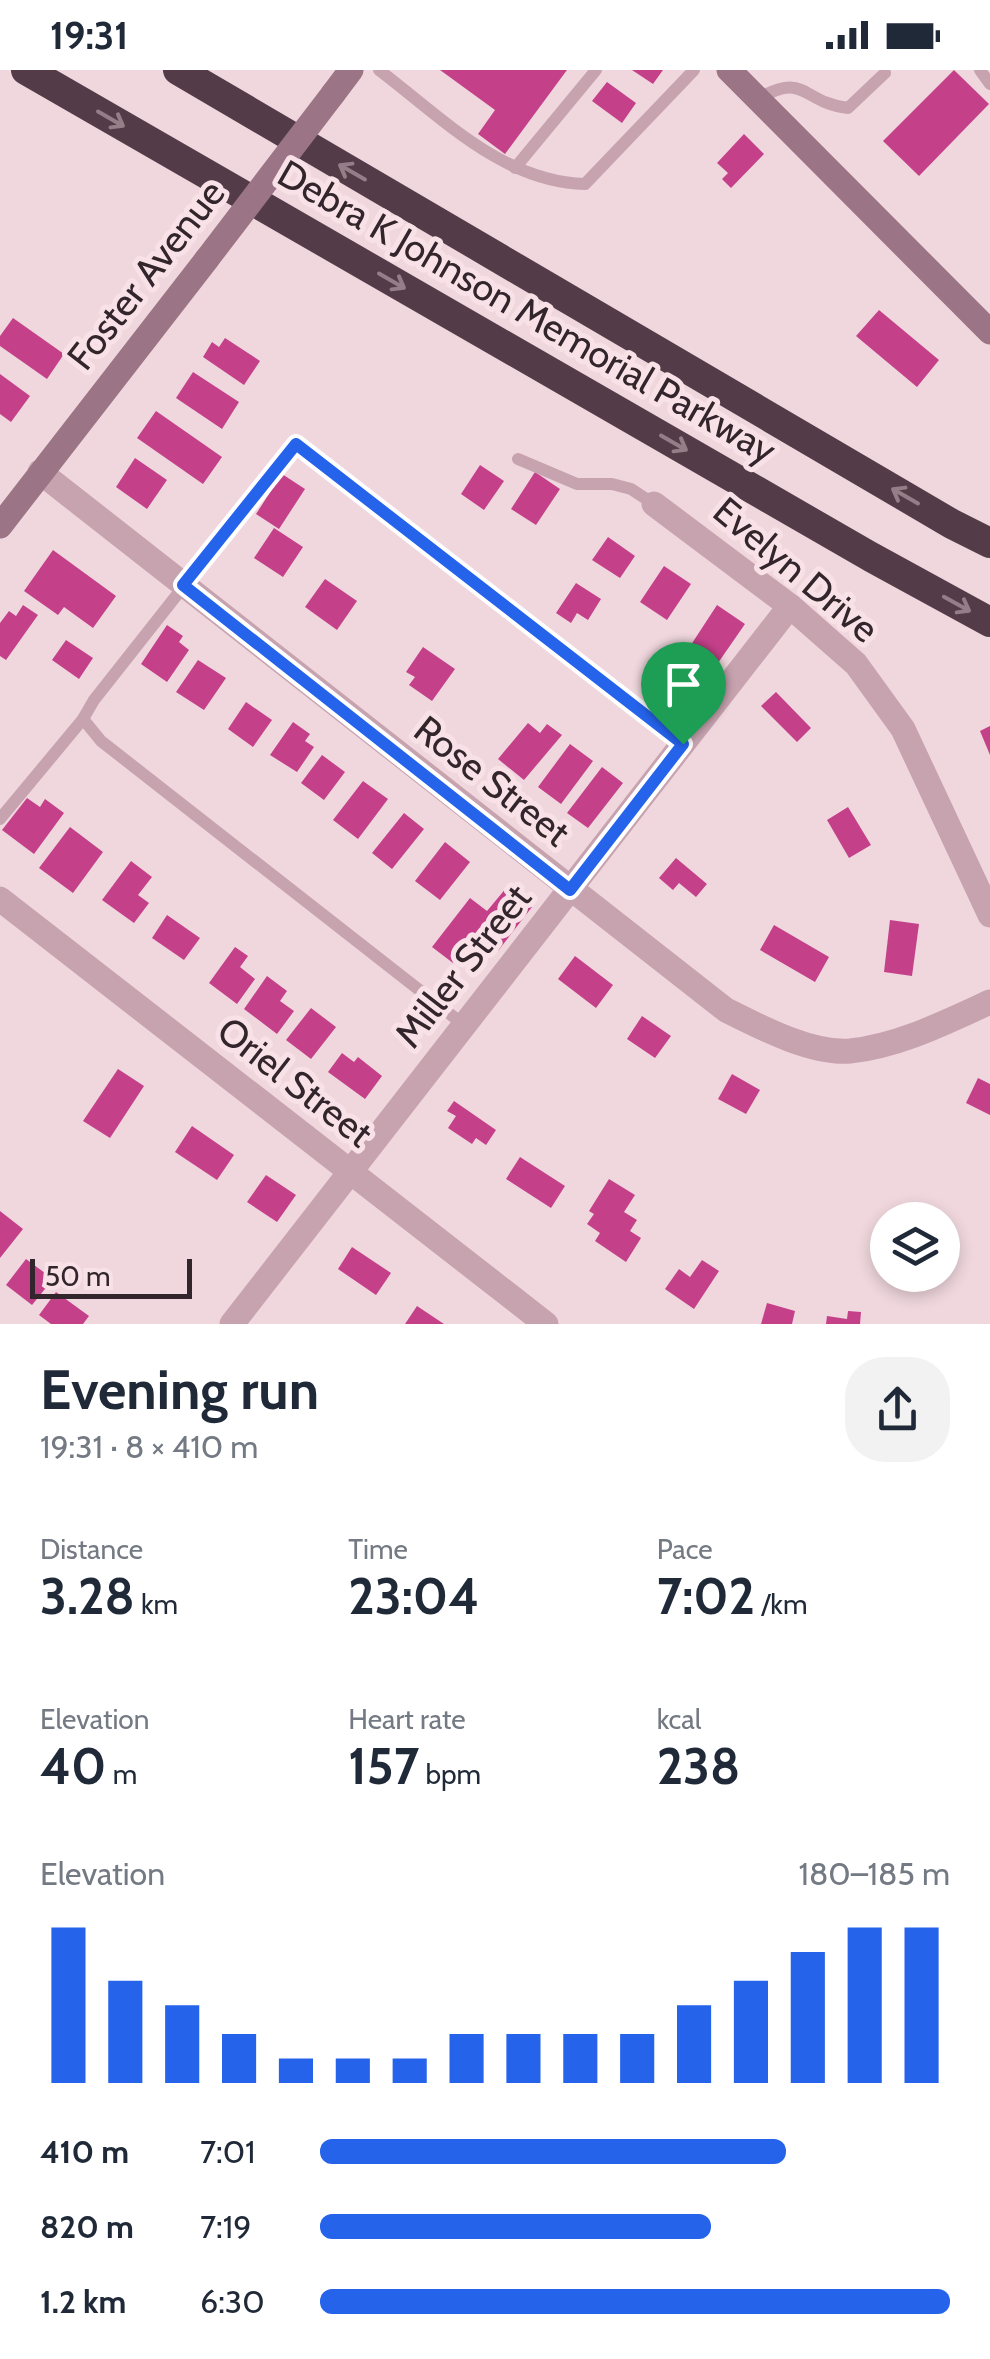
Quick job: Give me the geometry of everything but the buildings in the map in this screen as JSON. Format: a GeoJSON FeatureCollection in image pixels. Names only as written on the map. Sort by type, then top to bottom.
{"type":"FeatureCollection","features":[{"type":"Feature","properties":{"kind":"highway","name":"Debra K Johnson Memorial Parkway"},"geometry":{"type":"LineString","coordinates":[[26,70],[990,622]]}},
{"type":"Feature","properties":{"kind":"highway","name":"Debra K Johnson Memorial Parkway"},"geometry":{"type":"LineString","coordinates":[[178,70],[935,514],[990,542]]}},
{"type":"Feature","properties":{"kind":"main road","name":"Foster Avenue"},"geometry":{"type":"LineString","coordinates":[[2,519],[208,259],[351,70]]}},
{"type":"Feature","properties":{"kind":"main road"},"geometry":{"type":"LineString","coordinates":[[729,70],[987,324]]}},
{"type":"Feature","properties":{"kind":"street","name":"Rose Street"},"geometry":{"type":"LineString","coordinates":[[40,472],[726,1010],[785,1039],[848,1051],[924,1032],[990,1002]]}},
{"type":"Feature","properties":{"kind":"street","name":"Evelyn Drive"},"geometry":{"type":"LineString","coordinates":[[654,504],[790,606],[856,664],[903,729],[990,916]]}},
{"type":"Feature","properties":{"kind":"street","name":"Miller Street"},"geometry":{"type":"LineString","coordinates":[[232,1324],[790,606]]}},
{"type":"Feature","properties":{"kind":"street","name":"Oriel Street"},"geometry":{"type":"LineString","coordinates":[[0,899],[546,1324]]}},
{"type":"Feature","properties":{"kind":"lane"},"geometry":{"type":"LineString","coordinates":[[379,70],[496,158],[565,184],[585,184],[694,70]]}},
{"type":"Feature","properties":{"kind":"lane"},"geometry":{"type":"LineString","coordinates":[[515,168],[596,70]]}},
{"type":"Feature","properties":{"kind":"lane"},"geometry":{"type":"LineString","coordinates":[[980,70],[990,84]]}},
{"type":"Feature","properties":{"kind":"lane"},"geometry":{"type":"LineString","coordinates":[[756,98],[782,84],[794,86],[826,106],[848,108],[885,73]]}},
{"type":"Feature","properties":{"kind":"lane"},"geometry":{"type":"LineString","coordinates":[[0,818],[83,719],[296,444],[683,744]]}},
{"type":"Feature","properties":{"kind":"lane"},"geometry":{"type":"LineString","coordinates":[[518,459],[577,484],[631,488],[654,504]]}},
{"type":"Feature","properties":{"kind":"lane"},"geometry":{"type":"LineString","coordinates":[[83,719],[101,741],[464,1025]]}},
{"type":"Feature","properties":{"kind":"route"},"geometry":{"type":"LineString","coordinates":[[296,444],[683,744],[570,890],[183,585],[296,444]]}}]}
